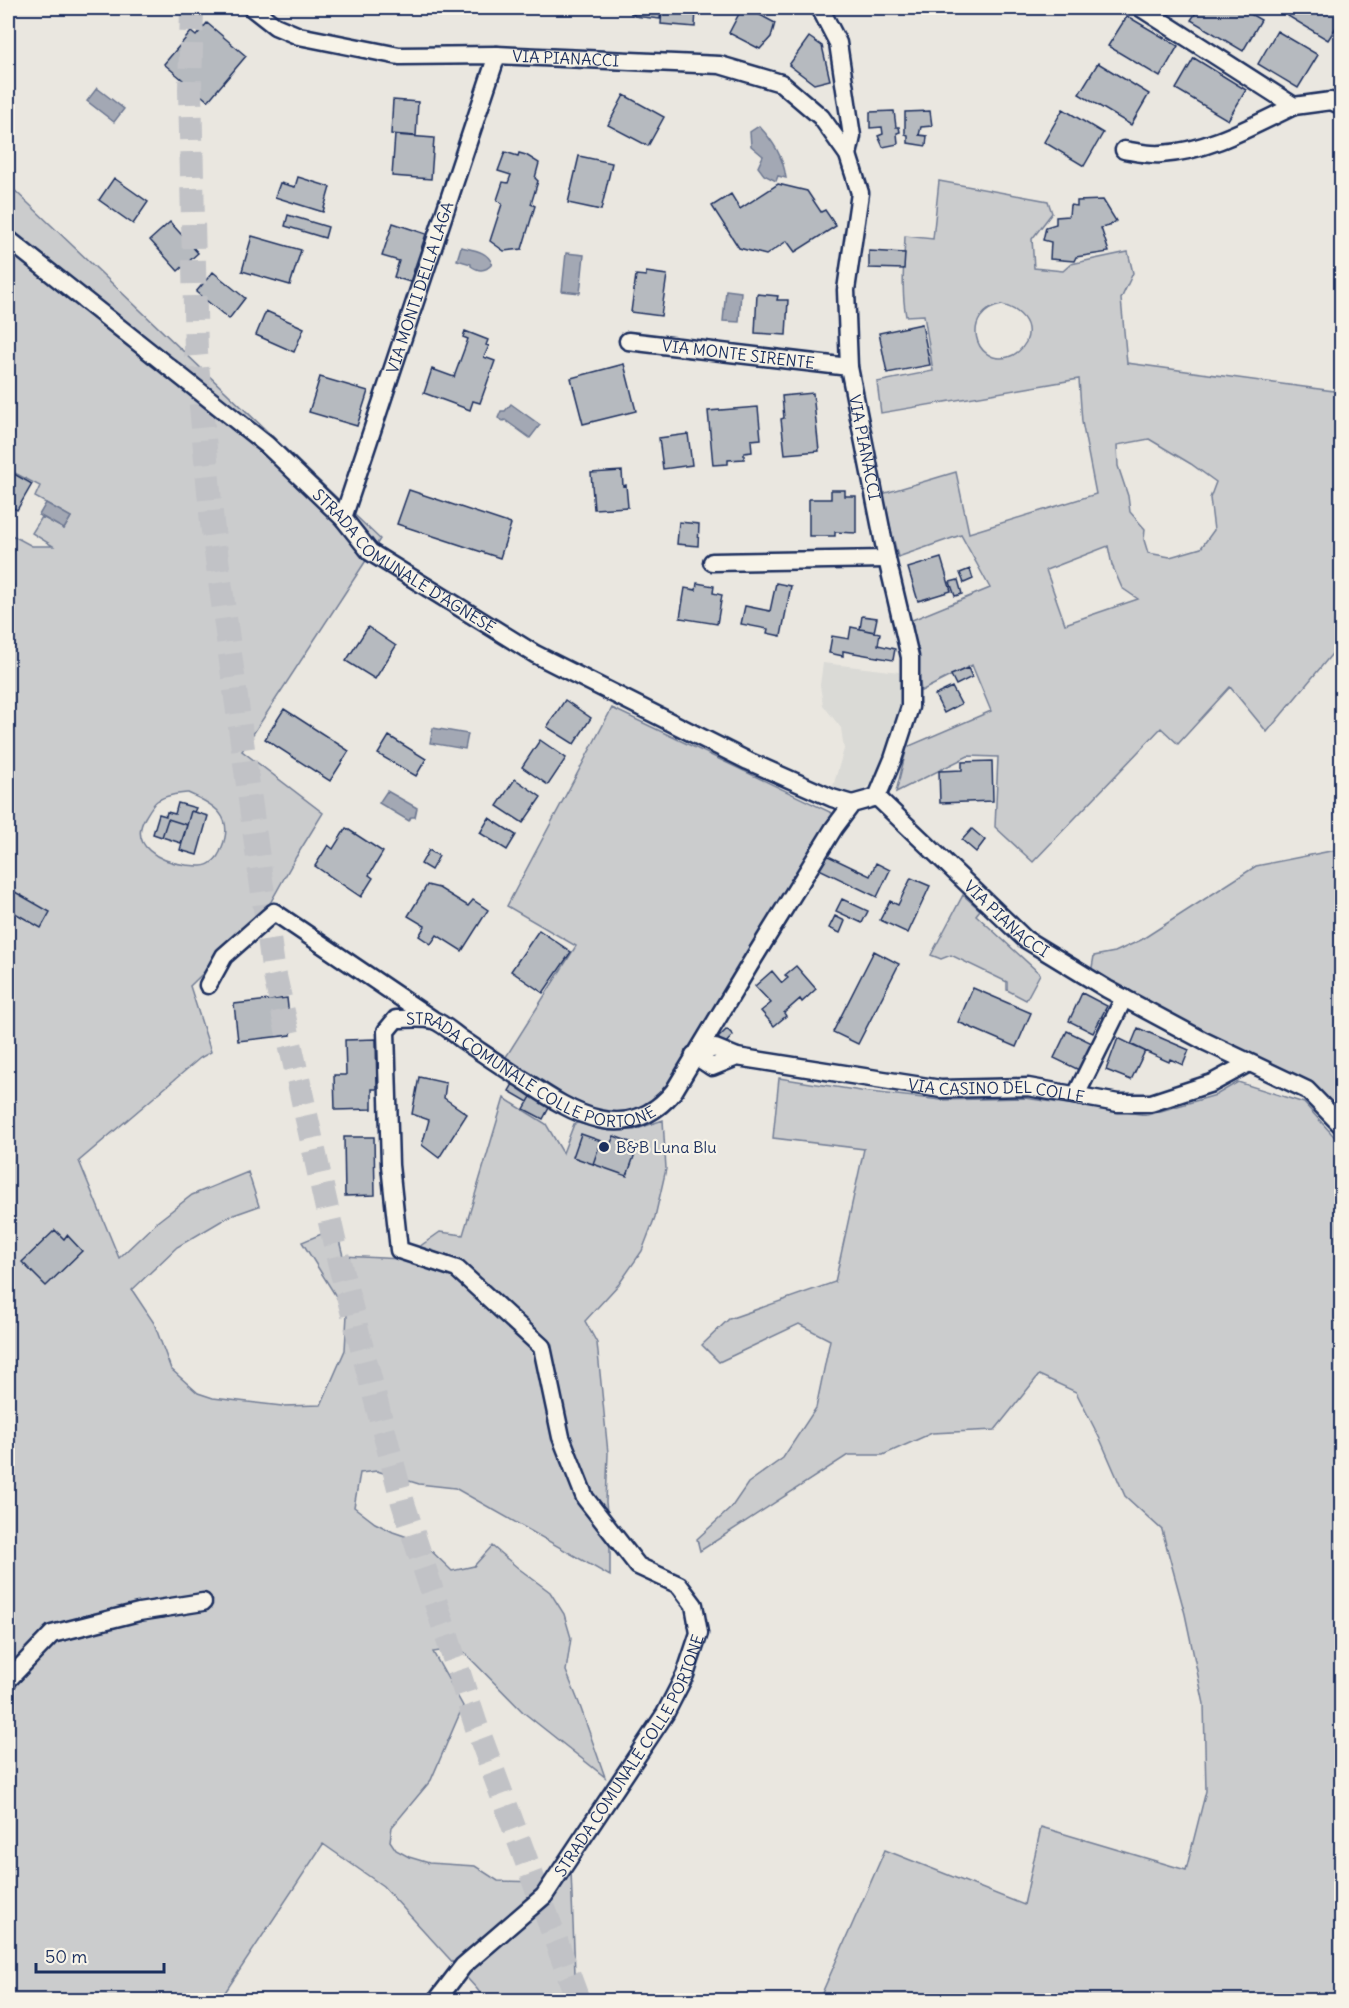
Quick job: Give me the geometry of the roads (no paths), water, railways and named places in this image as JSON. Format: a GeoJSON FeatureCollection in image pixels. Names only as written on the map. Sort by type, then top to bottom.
{"type":"FeatureCollection","features":[{"type":"Feature","properties":{"kind":"street","name":"VIA PIANACCI"},"geometry":{"type":"LineString","coordinates":[[252,8],[275,26],[299,36],[399,56],[497,55],[720,65],[781,83],[820,117],[848,155],[860,193],[846,290],[849,367],[887,559],[910,657],[910,707],[893,759],[877,797],[1025,939],[1124,998],[1249,1063],[1307,1090],[1341,1126]]}},
{"type":"Feature","properties":{"kind":"street"},"geometry":{"type":"LineString","coordinates":[[820,8],[838,43],[852,136],[848,155]]}},
{"type":"Feature","properties":{"kind":"street"},"geometry":{"type":"LineString","coordinates":[[1141,8],[1294,106]]}},
{"type":"Feature","properties":{"kind":"street","name":"VIA MONTI DELLA LAGA"},"geometry":{"type":"LineString","coordinates":[[343,518],[497,55]]}},
{"type":"Feature","properties":{"kind":"street"},"geometry":{"type":"LineString","coordinates":[[1124,150],[1159,154],[1191,150],[1234,134],[1294,106],[1331,101],[1341,106]]}},
{"type":"Feature","properties":{"kind":"street","name":"STRADA COMUNALE D'AGNESE"},"geometry":{"type":"LineString","coordinates":[[8,239],[267,445],[343,518],[370,552],[535,654],[748,761],[832,798],[852,804]]}},
{"type":"Feature","properties":{"kind":"street","name":"VIA MONTE SIRENTE"},"geometry":{"type":"LineString","coordinates":[[628,341],[849,367]]}},
{"type":"Feature","properties":{"kind":"street"},"geometry":{"type":"LineString","coordinates":[[712,562],[887,559]]}},
{"type":"Feature","properties":{"kind":"street"},"geometry":{"type":"LineString","coordinates":[[852,804],[877,797]]}},
{"type":"Feature","properties":{"kind":"street","name":"STRADA COMUNALE COLLE PORTONE"},"geometry":{"type":"LineString","coordinates":[[437,2001],[463,1966],[544,1896],[665,1714],[685,1675],[699,1633],[694,1605],[679,1585],[638,1566],[585,1498],[561,1437],[542,1347],[457,1269],[399,1250],[390,1165],[386,1031],[396,1019],[433,1020],[568,1109],[599,1120],[622,1121],[648,1115],[663,1105],[674,1091],[834,828],[852,804]]}},
{"type":"Feature","properties":{"kind":"street"},"geometry":{"type":"LineString","coordinates":[[208,985],[224,956],[274,912],[433,1020]]}},
{"type":"Feature","properties":{"kind":"street"},"geometry":{"type":"LineString","coordinates":[[1076,1095],[1124,998]]}},
{"type":"Feature","properties":{"kind":"street","name":"VIA CASINO DEL COLLE"},"geometry":{"type":"LineString","coordinates":[[694,1055],[712,1067],[736,1057],[941,1089],[1028,1087],[1118,1102],[1151,1103],[1212,1083],[1249,1063]]}},
{"type":"Feature","properties":{"kind":"street"},"geometry":{"type":"LineString","coordinates":[[8,1680],[52,1634],[139,1612],[203,1602]]}},
{"type":"Feature","properties":{"kind":"tunnel"},"geometry":{"type":"LineString","coordinates":[[192,8],[190,89],[196,353],[212,523],[273,967],[338,1258],[403,1503],[476,1725],[578,2000]]}},
{"type":"Feature","properties":{"kind":"place","name":"B&B Luna Blu"},"geometry":{"type":"Point","coordinates":[604,1147]}}]}
